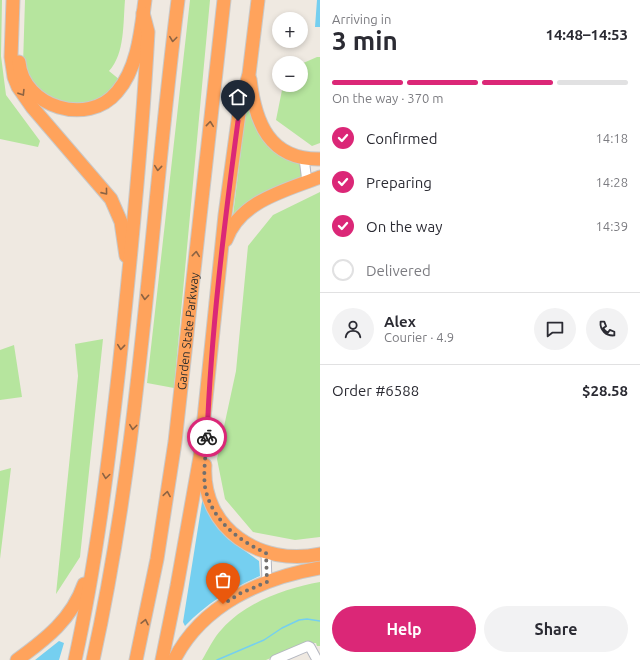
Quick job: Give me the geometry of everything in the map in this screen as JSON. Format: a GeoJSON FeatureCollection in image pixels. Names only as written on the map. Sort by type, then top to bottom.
{"type":"FeatureCollection","features":[{"type":"Feature","properties":{"kind":"highway"},"geometry":{"type":"LineString","coordinates":[[13,0],[11,57],[14,76],[18,87],[32,107],[111,199],[121,222],[129,280]]}},
{"type":"Feature","properties":{"kind":"highway"},"geometry":{"type":"LineString","coordinates":[[21,0],[18,57],[21,72],[30,88],[37,96],[52,105],[69,110],[102,104],[118,92],[129,73],[135,58],[145,0]]}},
{"type":"Feature","properties":{"kind":"highway"},"geometry":{"type":"LineString","coordinates":[[93,660],[106,600],[120,522],[133,424],[166,92],[178,0]]}},
{"type":"Feature","properties":{"kind":"highway","name":"Garden State Parkway"},"geometry":{"type":"LineString","coordinates":[[136,660],[157,559],[175,442],[224,0]]}},
{"type":"Feature","properties":{"kind":"highway"},"geometry":{"type":"LineString","coordinates":[[162,660],[178,586],[200,457],[222,253],[240,106],[249,74],[258,0]]}},
{"type":"Feature","properties":{"kind":"highway"},"geometry":{"type":"LineString","coordinates":[[75,660],[95,552],[109,460],[129,280],[140,164],[148,32],[143,13]]}},
{"type":"Feature","properties":{"kind":"highway"},"geometry":{"type":"LineString","coordinates":[[249,74],[256,114],[264,131],[281,148],[304,158],[320,159]]}},
{"type":"Feature","properties":{"kind":"highway"},"geometry":{"type":"LineString","coordinates":[[222,253],[228,234],[244,212],[264,200],[320,177]]}},
{"type":"Feature","properties":{"kind":"highway"},"geometry":{"type":"LineString","coordinates":[[208,394],[205,477],[209,499],[220,520],[243,542],[266,553],[294,557],[320,554]]}},
{"type":"Feature","properties":{"kind":"highway"},"geometry":{"type":"LineString","coordinates":[[18,660],[41,643],[67,618],[83,587],[95,552]]}},
{"type":"Feature","properties":{"kind":"highway"},"geometry":{"type":"LineString","coordinates":[[174,660],[191,633],[211,614],[241,593],[267,582],[320,568]]}},
{"type":"Feature","properties":{"kind":"lane"},"geometry":{"type":"LineString","coordinates":[[304,158],[307,182]]}},
{"type":"Feature","properties":{"kind":"lane"},"geometry":{"type":"LineString","coordinates":[[266,553],[267,582]]}},
{"type":"Feature","properties":{"kind":"lane"},"geometry":{"type":"LineString","coordinates":[[275,660],[308,646],[316,658]]}},
{"type":"Feature","properties":{"kind":"green space"},"geometry":{"type":"Polygon","coordinates":[[[0,0],[2,0],[1,56],[6,95],[40,141],[38,147],[0,139],[0,0]]]}},
{"type":"Feature","properties":{"kind":"green space"},"geometry":{"type":"Polygon","coordinates":[[[25,0],[125,0],[121,47],[114,64],[109,71],[120,80],[99,101],[65,106],[37,91],[23,65],[25,0]]]}},
{"type":"Feature","properties":{"kind":"green space"},"geometry":{"type":"Polygon","coordinates":[[[190,0],[210,0],[174,388],[147,383],[190,0]]]}},
{"type":"Feature","properties":{"kind":"green space"},"geometry":{"type":"Polygon","coordinates":[[[320,57],[320,143],[312,146],[276,120],[282,92],[308,92],[308,61],[320,57]]]}},
{"type":"Feature","properties":{"kind":"green space"},"geometry":{"type":"Polygon","coordinates":[[[247,102],[252,114],[302,163],[303,177],[234,216],[233,215],[247,102]]]}},
{"type":"Feature","properties":{"kind":"green space"},"geometry":{"type":"Polygon","coordinates":[[[320,192],[320,537],[295,540],[253,532],[225,499],[217,459],[236,371],[248,246],[273,215],[320,192]]]}},
{"type":"Feature","properties":{"kind":"green space"},"geometry":{"type":"Polygon","coordinates":[[[103,339],[80,557],[56,594],[78,376],[75,344],[103,339]]]}},
{"type":"Feature","properties":{"kind":"green space"},"geometry":{"type":"Polygon","coordinates":[[[14,345],[22,397],[0,400],[0,350],[14,345]]]}},
{"type":"Feature","properties":{"kind":"green space"},"geometry":{"type":"Polygon","coordinates":[[[11,468],[0,559],[0,471],[11,468]]]}},
{"type":"Feature","properties":{"kind":"green space"},"geometry":{"type":"Polygon","coordinates":[[[320,582],[320,646],[317,646],[316,643],[306,643],[266,660],[202,660],[219,632],[232,619],[243,611],[280,592],[320,582]]]}},
{"type":"Feature","properties":{"kind":"water"},"geometry":{"type":"Polygon","coordinates":[[[317,0],[320,0],[320,27],[315,27],[317,0]]]}},
{"type":"Feature","properties":{"kind":"water"},"geometry":{"type":"Polygon","coordinates":[[[203,496],[220,529],[228,539],[259,561],[260,576],[220,597],[202,610],[185,626],[183,622],[203,496]]]}},
{"type":"Feature","properties":{"kind":"water"},"geometry":{"type":"Polygon","coordinates":[[[59,641],[64,643],[59,660],[35,660],[59,641]]]}},
{"type":"Feature","properties":{"kind":"waterway"},"geometry":{"type":"LineString","coordinates":[[217,660],[264,640],[282,628],[299,620],[307,619],[320,621]]}},
{"type":"Feature","properties":{"kind":"way so far"},"geometry":{"type":"LineString","coordinates":[[207,437],[205,486],[214,510],[220,520],[243,542],[266,553],[267,582],[241,593],[223,604]]}},
{"type":"Feature","properties":{"kind":"route"},"geometry":{"type":"LineString","coordinates":[[207,437],[208,394],[225,215],[238,121]]}}]}
